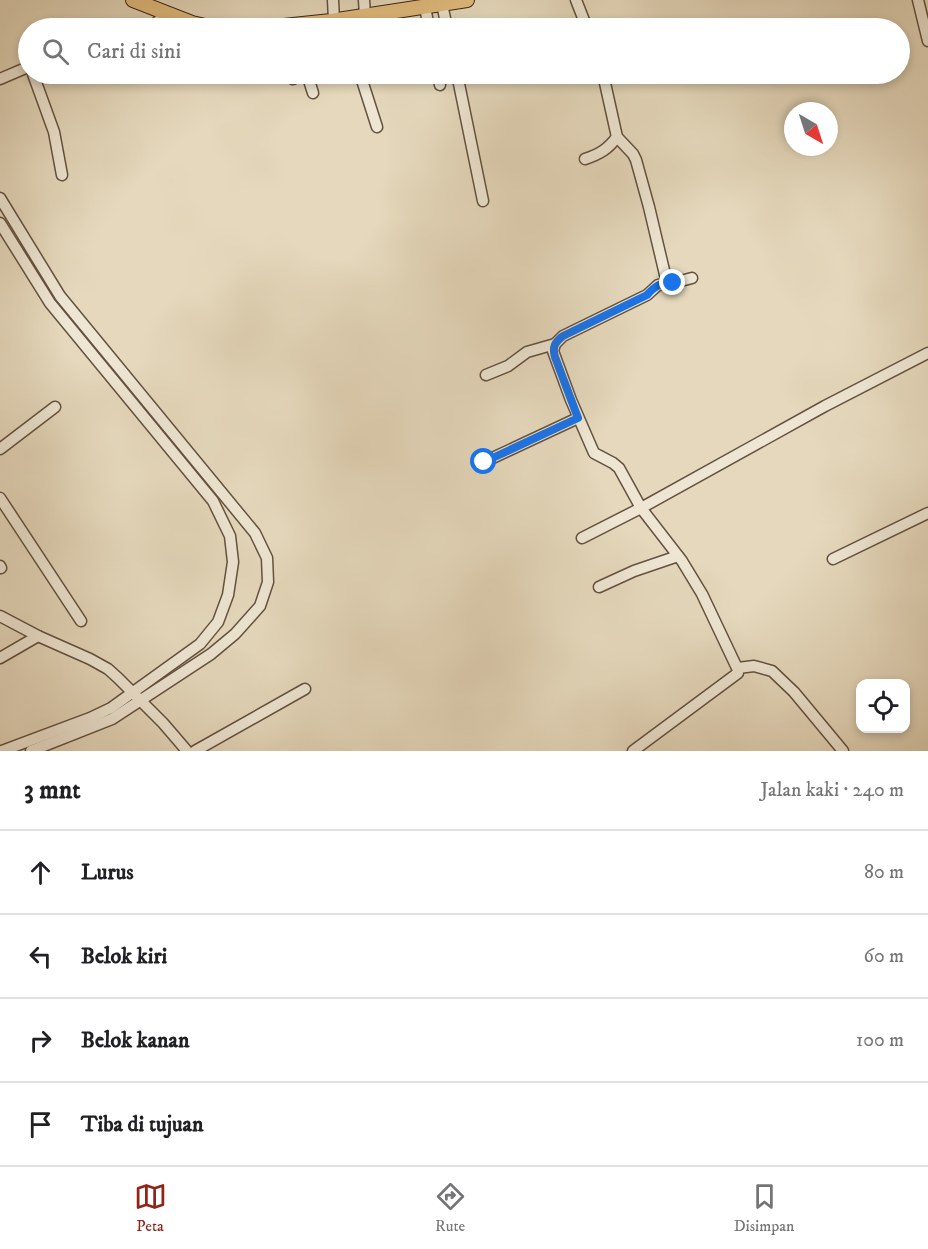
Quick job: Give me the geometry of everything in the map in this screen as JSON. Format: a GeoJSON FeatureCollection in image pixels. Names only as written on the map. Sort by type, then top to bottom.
{"type":"FeatureCollection","features":[{"type":"Feature","properties":{"kind":"main road"},"geometry":{"type":"LineString","coordinates":[[133,0],[186,18]]}},
{"type":"Feature","properties":{"kind":"main road"},"geometry":{"type":"LineString","coordinates":[[373,18],[417,5],[467,0]]}},
{"type":"Feature","properties":{"kind":"street"},"geometry":{"type":"LineString","coordinates":[[333,0],[341,18]]}},
{"type":"Feature","properties":{"kind":"street"},"geometry":{"type":"LineString","coordinates":[[364,0],[366,18]]}},
{"type":"Feature","properties":{"kind":"street"},"geometry":{"type":"LineString","coordinates":[[576,0],[583,18]]}},
{"type":"Feature","properties":{"kind":"street"},"geometry":{"type":"LineString","coordinates":[[918,0],[928,40]]}},
{"type":"Feature","properties":{"kind":"street"},"geometry":{"type":"LineString","coordinates":[[442,4],[445,18]]}},
{"type":"Feature","properties":{"kind":"street"},"geometry":{"type":"LineString","coordinates":[[0,79],[18,71]]}},
{"type":"Feature","properties":{"kind":"street"},"geometry":{"type":"LineString","coordinates":[[37,84],[54,132],[62,175]]}},
{"type":"Feature","properties":{"kind":"street"},"geometry":{"type":"LineString","coordinates":[[310,84],[313,93]]}},
{"type":"Feature","properties":{"kind":"street"},"geometry":{"type":"LineString","coordinates":[[362,84],[377,127]]}},
{"type":"Feature","properties":{"kind":"street"},"geometry":{"type":"LineString","coordinates":[[459,84],[483,201]]}},
{"type":"Feature","properties":{"kind":"street"},"geometry":{"type":"LineString","coordinates":[[605,84],[616,137],[636,160],[667,283]]}},
{"type":"Feature","properties":{"kind":"street"},"geometry":{"type":"LineString","coordinates":[[585,159],[606,150],[616,137]]}},
{"type":"Feature","properties":{"kind":"street"},"geometry":{"type":"LineString","coordinates":[[0,198],[60,296],[255,533],[267,558],[268,582],[260,606],[235,634],[211,654],[137,696],[90,718],[2,751]]}},
{"type":"Feature","properties":{"kind":"street"},"geometry":{"type":"LineString","coordinates":[[0,222],[50,303],[213,501],[230,536],[233,562],[228,596],[218,622],[200,644],[112,719],[31,751]]}},
{"type":"Feature","properties":{"kind":"street"},"geometry":{"type":"LineString","coordinates":[[486,375],[508,366],[527,352],[555,344],[563,336],[647,295],[658,285],[692,278]]}},
{"type":"Feature","properties":{"kind":"street"},"geometry":{"type":"LineString","coordinates":[[555,344],[553,351],[555,357],[594,453],[619,468],[641,508],[678,555],[702,594],[738,668],[738,673],[734,677],[633,751]]}},
{"type":"Feature","properties":{"kind":"street"},"geometry":{"type":"LineString","coordinates":[[582,538],[928,352]]}},
{"type":"Feature","properties":{"kind":"street"},"geometry":{"type":"LineString","coordinates":[[0,449],[56,407]]}},
{"type":"Feature","properties":{"kind":"street"},"geometry":{"type":"LineString","coordinates":[[484,462],[578,418]]}},
{"type":"Feature","properties":{"kind":"street"},"geometry":{"type":"LineString","coordinates":[[0,498],[81,621]]}},
{"type":"Feature","properties":{"kind":"street"},"geometry":{"type":"LineString","coordinates":[[221,516],[233,506]]}},
{"type":"Feature","properties":{"kind":"street"},"geometry":{"type":"LineString","coordinates":[[833,559],[928,513]]}},
{"type":"Feature","properties":{"kind":"street"},"geometry":{"type":"LineString","coordinates":[[600,587],[634,571],[678,555]]}},
{"type":"Feature","properties":{"kind":"street"},"geometry":{"type":"LineString","coordinates":[[0,616],[101,666],[118,678],[187,751]]}},
{"type":"Feature","properties":{"kind":"street"},"geometry":{"type":"LineString","coordinates":[[0,658],[38,636]]}},
{"type":"Feature","properties":{"kind":"street"},"geometry":{"type":"LineString","coordinates":[[200,644],[211,654]]}},
{"type":"Feature","properties":{"kind":"street"},"geometry":{"type":"LineString","coordinates":[[738,668],[754,666],[772,670],[794,692],[843,751]]}},
{"type":"Feature","properties":{"kind":"street"},"geometry":{"type":"LineString","coordinates":[[195,751],[305,689]]}},
{"type":"Feature","properties":{"kind":"route"},"geometry":{"type":"LineString","coordinates":[[484,462],[578,418],[553,351],[555,344],[563,336],[647,295],[658,285],[673,283]]}}]}
